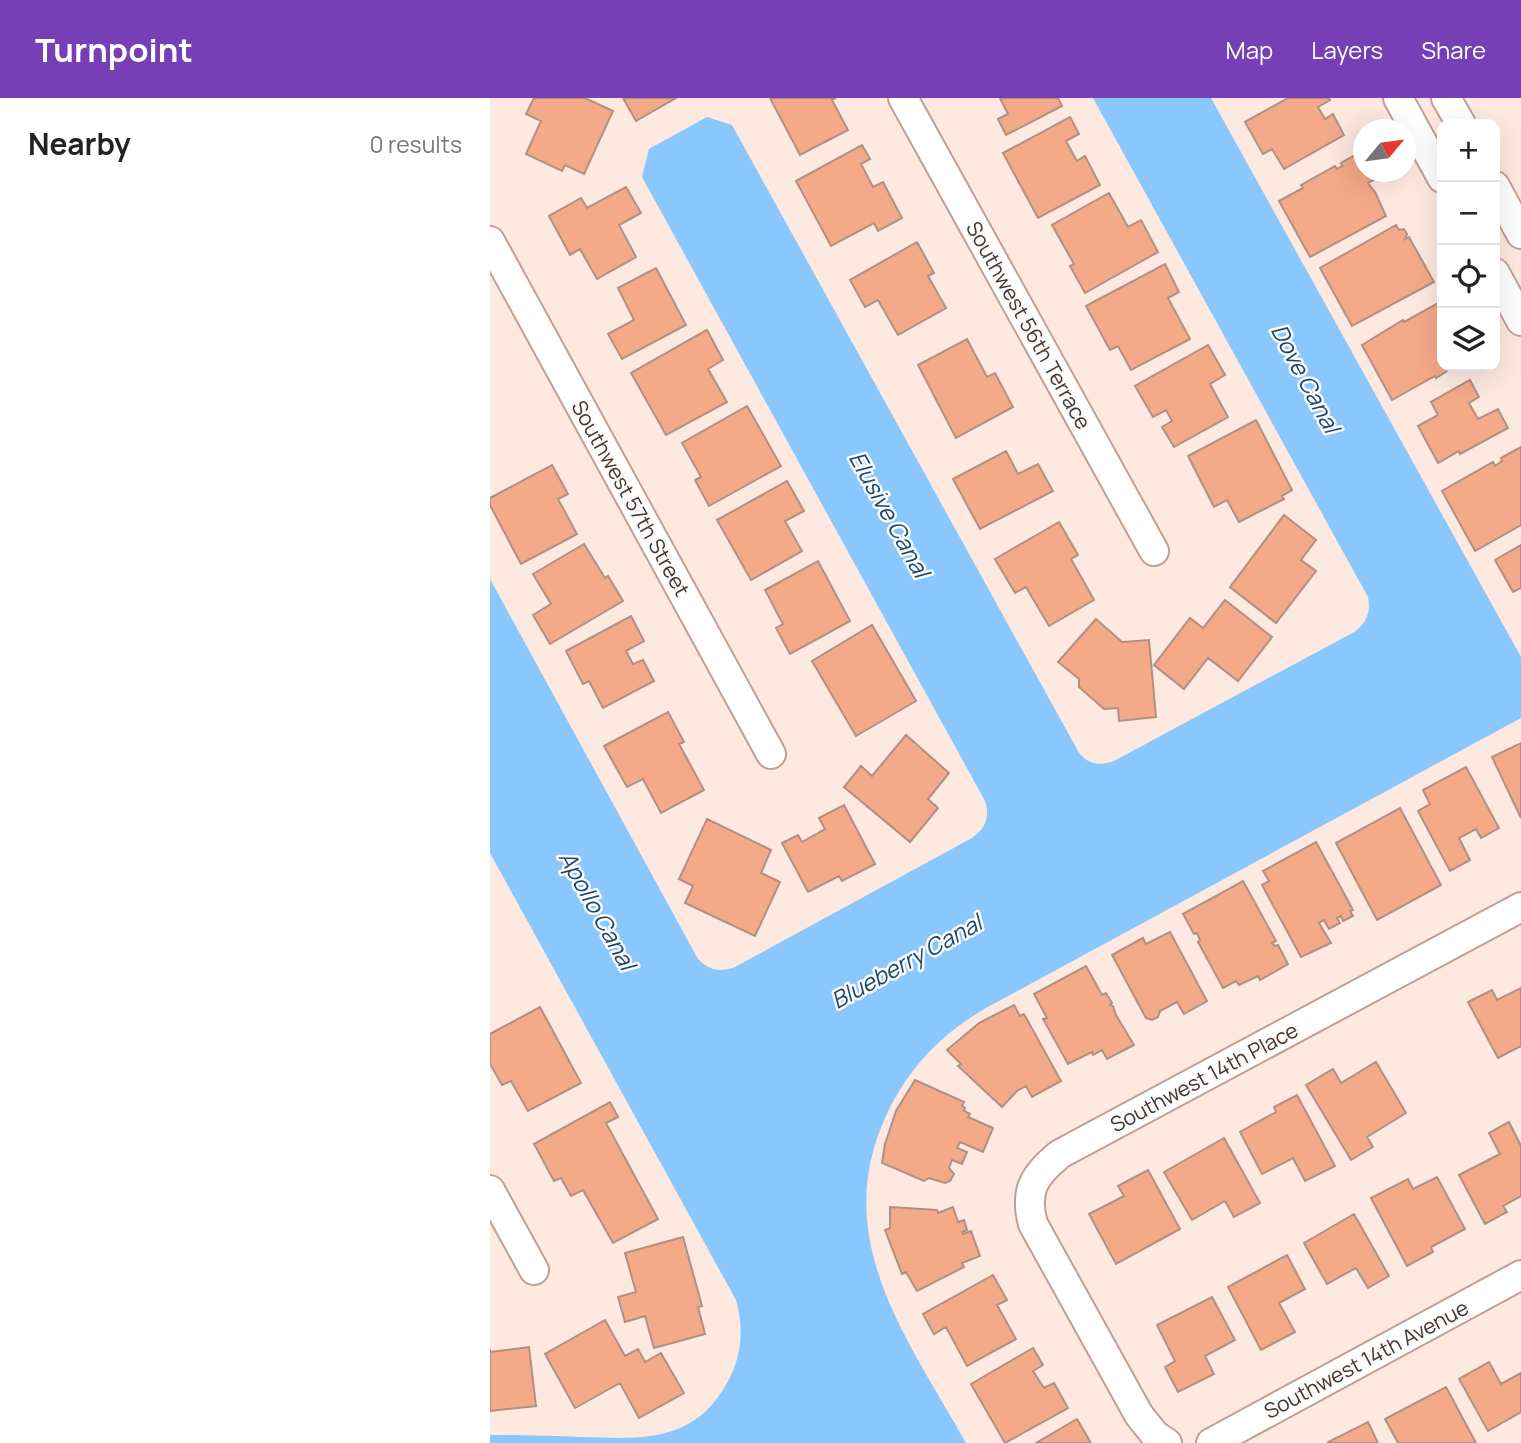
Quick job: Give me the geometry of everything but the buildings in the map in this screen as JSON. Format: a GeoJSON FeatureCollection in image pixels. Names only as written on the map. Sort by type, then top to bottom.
{"type":"FeatureCollection","features":[{"type":"Feature","properties":{"kind":"street","name":"Southwest 56th Terrace"},"geometry":{"type":"LineString","coordinates":[[903,98],[1154,551]]}},
{"type":"Feature","properties":{"kind":"street"},"geometry":{"type":"LineString","coordinates":[[1398,98],[1437,169]]}},
{"type":"Feature","properties":{"kind":"street"},"geometry":{"type":"LineString","coordinates":[[1446,98],[1458,119]]}},
{"type":"Feature","properties":{"kind":"street"},"geometry":{"type":"LineString","coordinates":[[1500,199],[1521,234]]}},
{"type":"Feature","properties":{"kind":"street","name":"Southwest 57th Street"},"geometry":{"type":"LineString","coordinates":[[490,241],[771,754]]}},
{"type":"Feature","properties":{"kind":"street"},"geometry":{"type":"LineString","coordinates":[[1500,282],[1521,321]]}},
{"type":"Feature","properties":{"kind":"street","name":"Southwest 14th Place"},"geometry":{"type":"LineString","coordinates":[[1167,1443],[1146,1426],[1033,1224],[1029,1196],[1034,1182],[1045,1167],[1060,1154],[1521,907]]}},
{"type":"Feature","properties":{"kind":"street"},"geometry":{"type":"LineString","coordinates":[[490,1190],[534,1270]]}},
{"type":"Feature","properties":{"kind":"street","name":"Southwest 14th Avenue"},"geometry":{"type":"LineString","coordinates":[[1211,1443],[1521,1275]]}},
{"type":"Feature","properties":{"kind":"water"},"geometry":{"type":"Polygon","coordinates":[[[1093,98],[1211,98],[1521,657],[1521,718],[986,1008],[954,1029],[915,1068],[886,1116],[871,1161],[866,1204],[871,1246],[883,1287],[900,1326],[966,1443],[490,1443],[490,1435],[625,1438],[646,1437],[682,1427],[699,1417],[714,1403],[727,1383],[739,1353],[741,1332],[736,1300],[490,853],[490,579],[698,959],[710,968],[733,968],[972,838],[984,826],[987,817],[985,801],[642,177],[649,149],[707,117],[732,125],[1078,751],[1085,759],[1099,764],[1114,761],[1356,631],[1365,620],[1369,607],[1368,597],[1093,98]]]}},
{"type":"Feature","properties":{"kind":"water label","name":"Dove Canal"},"geometry":{"type":"Point","coordinates":[1306,378]}},
{"type":"Feature","properties":{"kind":"water label","name":"Elusive Canal"},"geometry":{"type":"Point","coordinates":[890,514]}},
{"type":"Feature","properties":{"kind":"water label","name":"Apollo Canal"},"geometry":{"type":"Point","coordinates":[598,910]}},
{"type":"Feature","properties":{"kind":"water label","name":"Blueberry Canal"},"geometry":{"type":"Point","coordinates":[906,961]}}]}
